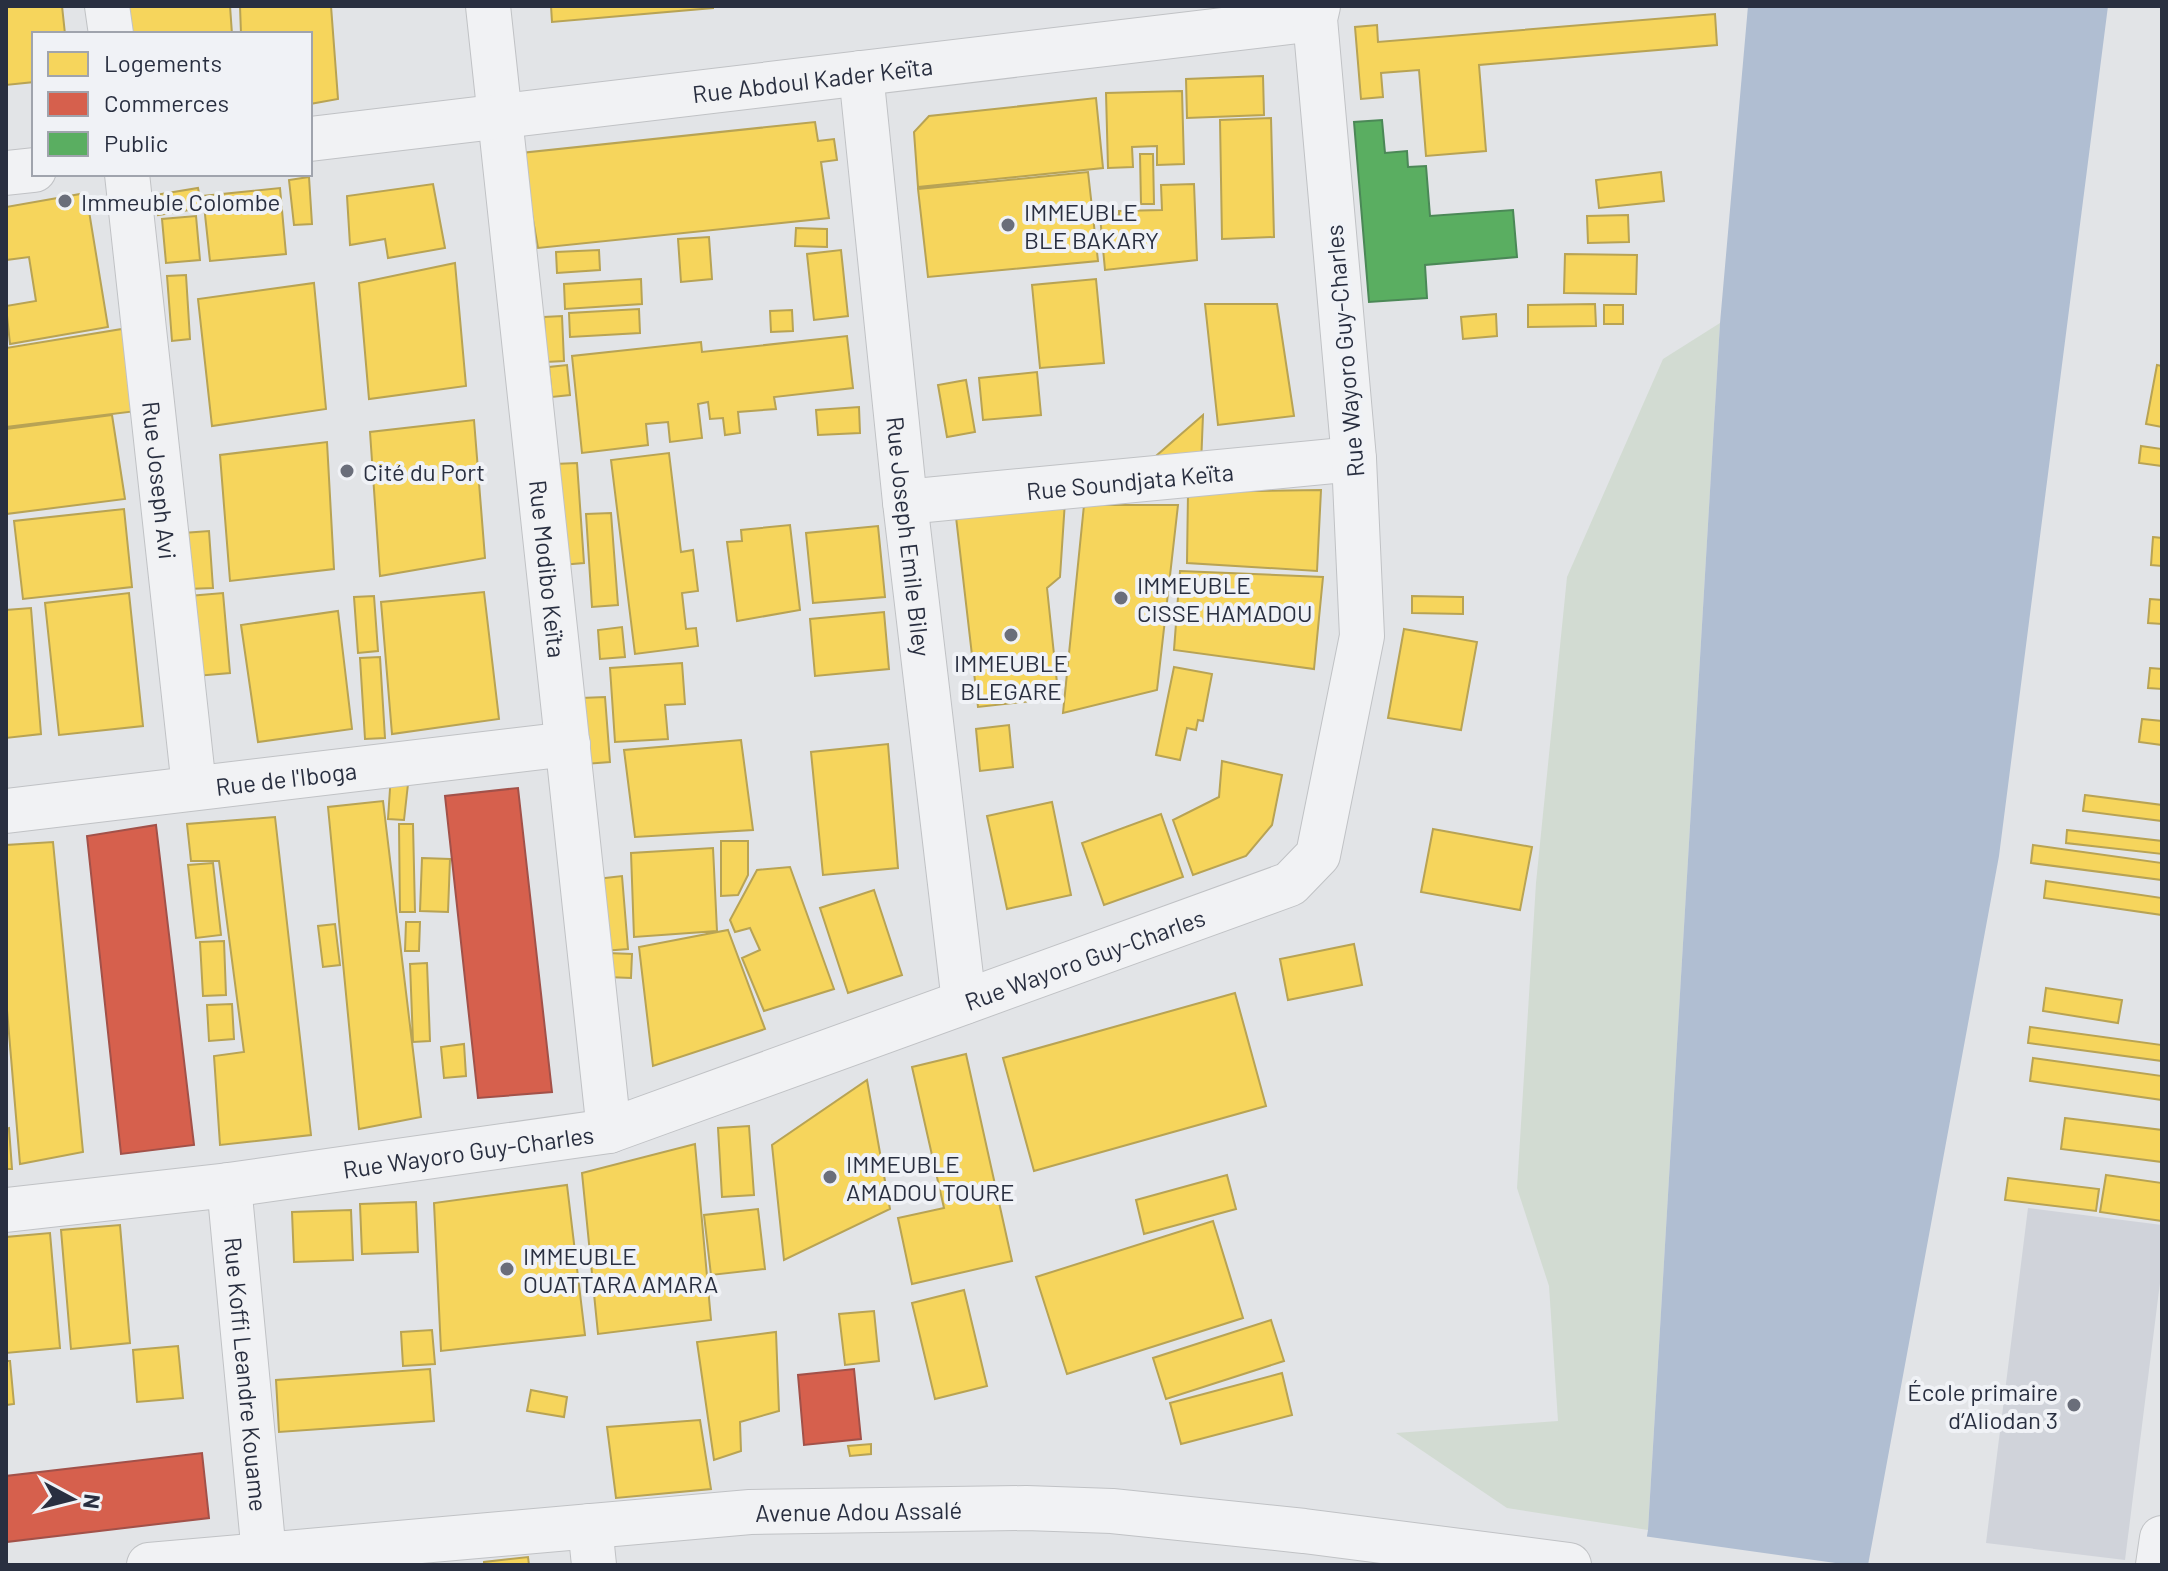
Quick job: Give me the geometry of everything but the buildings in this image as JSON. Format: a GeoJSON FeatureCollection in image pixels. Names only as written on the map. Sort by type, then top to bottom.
{"type":"FeatureCollection","features":[{"type":"Feature","properties":{"kind":"street"},"geometry":{"type":"LineString","coordinates":[[107,6],[111,32]]}},
{"type":"Feature","properties":{"kind":"street","name":"Rue Modibo Keïta"},"geometry":{"type":"LineString","coordinates":[[488,6],[609,1131]]}},
{"type":"Feature","properties":{"kind":"street","name":"Rue Abdoul Kader Keïta"},"geometry":{"type":"LineString","coordinates":[[312,139],[861,73],[1316,13]]}},
{"type":"Feature","properties":{"kind":"street","name":"Rue Wayoro Guy-Charles"},"geometry":{"type":"LineString","coordinates":[[6,1210],[229,1185],[609,1131],[1290,884],[1318,855],[1362,636],[1354,459],[1316,13]]}},
{"type":"Feature","properties":{"kind":"street","name":"Rue Joseph Emile Biley"},"geometry":{"type":"LineString","coordinates":[[861,73],[905,502],[964,1002]]}},
{"type":"Feature","properties":{"kind":"street"},"geometry":{"type":"LineString","coordinates":[[6,173],[32,170]]}},
{"type":"Feature","properties":{"kind":"street","name":"Rue Joseph Avi"},"geometry":{"type":"LineString","coordinates":[[127,176],[194,787]]}},
{"type":"Feature","properties":{"kind":"street","name":"Rue Soundjata Keïta"},"geometry":{"type":"LineString","coordinates":[[905,502],[1354,459]]}},
{"type":"Feature","properties":{"kind":"street","name":"Rue de l'Iboga"},"geometry":{"type":"LineString","coordinates":[[6,811],[568,744]]}},
{"type":"Feature","properties":{"kind":"street","name":"Rue Koffi Leandre Kouame"},"geometry":{"type":"LineString","coordinates":[[229,1185],[264,1559]]}},
{"type":"Feature","properties":{"kind":"street","name":"Avenue Adou Assalé"},"geometry":{"type":"LineString","coordinates":[[149,1565],[592,1545],[750,1512],[1026,1508],[1112,1511],[1304,1531],[1569,1565]]}},
{"type":"Feature","properties":{"kind":"street"},"geometry":{"type":"LineString","coordinates":[[2158,1565],[2162,1538]]}},
{"type":"Feature","properties":{"kind":"shaded area"},"geometry":{"type":"Polygon","coordinates":[[[1720,323],[1648,1530],[1507,1508],[1396,1433],[1558,1421],[1549,1286],[1517,1188],[1536,883],[1567,577],[1663,359],[1720,323]]]}},
{"type":"Feature","properties":{"kind":"shaded area","name":"École primaire d’Aliodan 3"},"geometry":{"type":"Polygon","coordinates":[[[2028,1208],[2162,1225],[2162,1267],[2125,1560],[1986,1543],[2028,1208]]]}},
{"type":"Feature","properties":{"kind":"water"},"geometry":{"type":"Polygon","coordinates":[[[1748,6],[2108,6],[1999,856],[1868,1565],[1642,1565],[1648,1530],[1720,323],[1748,6]]]}},
{"type":"Feature","properties":{"kind":"pier"},"geometry":{"type":"Polygon","coordinates":[[[1643,1536],[1850,1565],[1638,1565],[1643,1536]]]}},
{"type":"Feature","properties":{"kind":"place","name":"Immeuble Colombe"},"geometry":{"type":"Point","coordinates":[65,201]}},
{"type":"Feature","properties":{"kind":"place","name":"IMMEUBLE BLE BAKARY"},"geometry":{"type":"Point","coordinates":[1008,225]}},
{"type":"Feature","properties":{"kind":"place","name":"Cité du Port"},"geometry":{"type":"Point","coordinates":[347,471]}},
{"type":"Feature","properties":{"kind":"place","name":"IMMEUBLE CISSE HAMADOU"},"geometry":{"type":"Point","coordinates":[1121,598]}},
{"type":"Feature","properties":{"kind":"place","name":"IMMEUBLE BLEGARE"},"geometry":{"type":"Point","coordinates":[1011,635]}},
{"type":"Feature","properties":{"kind":"place","name":"IMMEUBLE AMADOU TOURE"},"geometry":{"type":"Point","coordinates":[830,1177]}},
{"type":"Feature","properties":{"kind":"place","name":"IMMEUBLE OUATTARA AMARA"},"geometry":{"type":"Point","coordinates":[507,1269]}},
{"type":"Feature","properties":{"kind":"place","name":"École primaire d’Aliodan 3"},"geometry":{"type":"Point","coordinates":[2074,1405]}}]}
